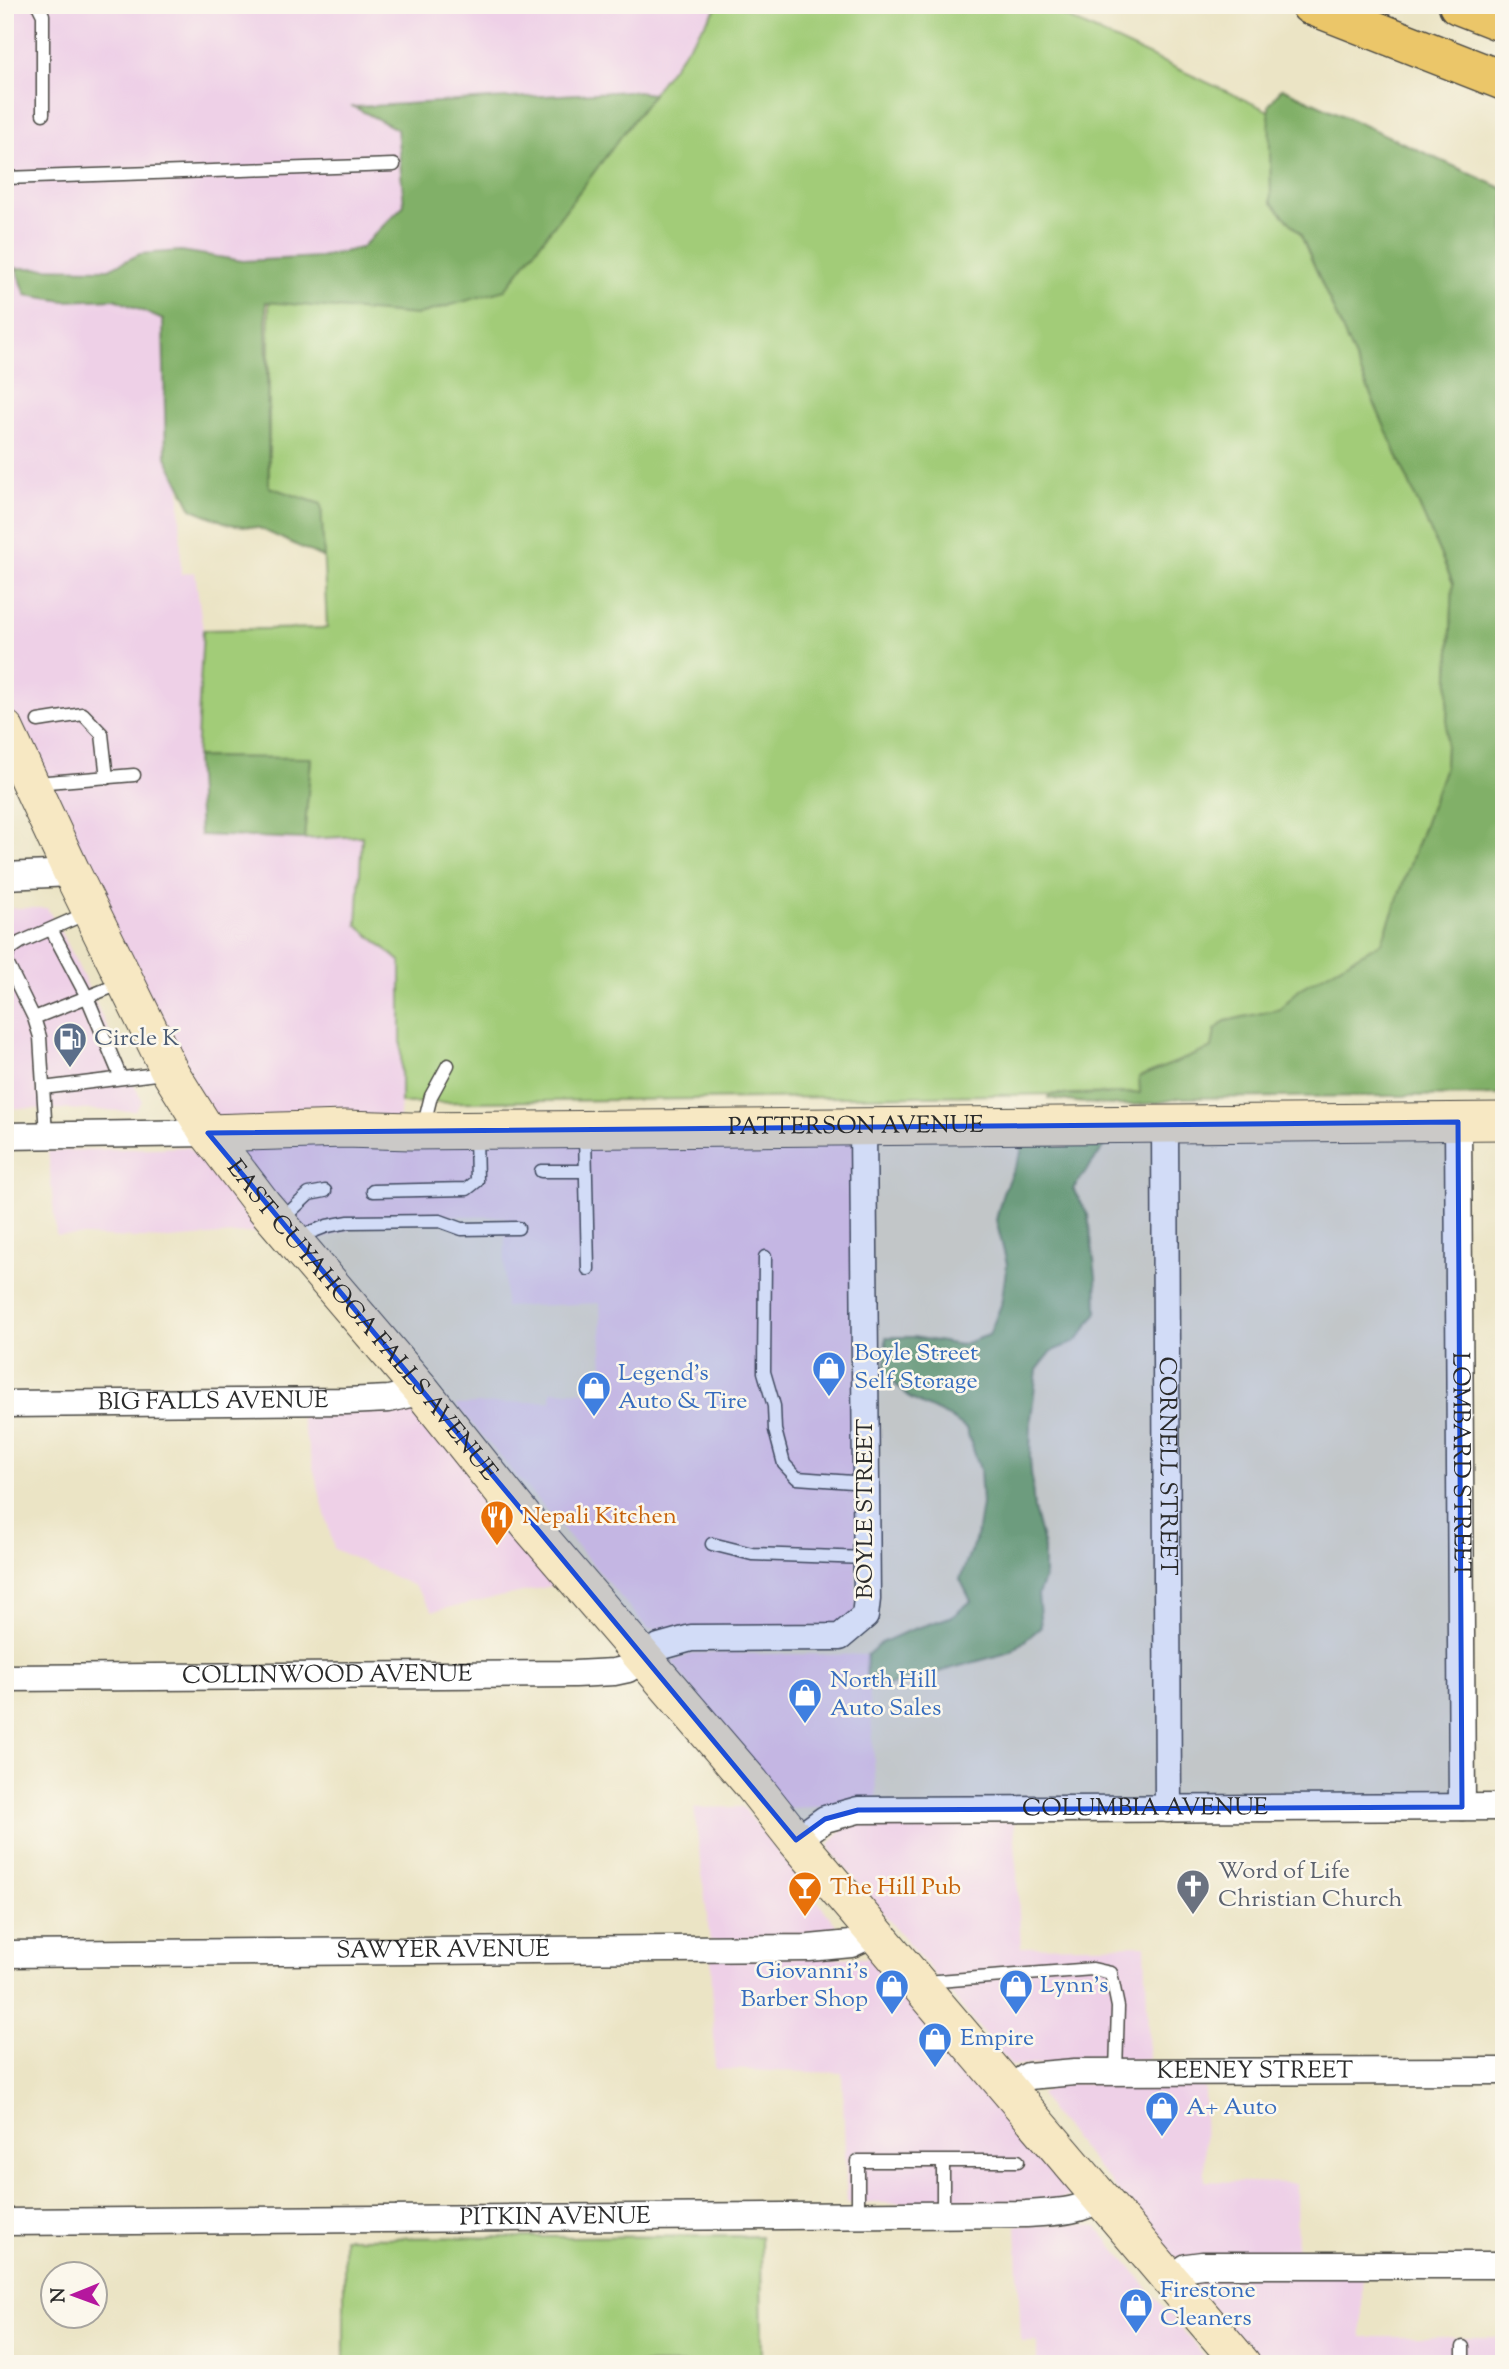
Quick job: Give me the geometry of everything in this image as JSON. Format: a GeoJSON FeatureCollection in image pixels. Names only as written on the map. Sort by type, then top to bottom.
{"type":"FeatureCollection","features":[{"type":"Feature","properties":{"kind":"highway"},"geometry":{"type":"LineString","coordinates":[[1310,5],[1504,81]]}},
{"type":"Feature","properties":{"kind":"highway"},"geometry":{"type":"LineString","coordinates":[[1458,5],[1504,23]]}},
{"type":"Feature","properties":{"kind":"street","name":"EAST CUYAHOGA FALLS AVENUE"},"geometry":{"type":"LineString","coordinates":[[22,725],[32,783],[72,873],[170,1072],[208,1133],[285,1231],[422,1391],[530,1526],[645,1657],[796,1840],[1242,2364]]}},
{"type":"Feature","properties":{"kind":"street"},"geometry":{"type":"LineString","coordinates":[[5,876],[72,873]]}},
{"type":"Feature","properties":{"kind":"street","name":"PATTERSON AVENUE"},"geometry":{"type":"LineString","coordinates":[[208,1133],[345,1129],[476,1131],[1504,1121]]}},
{"type":"Feature","properties":{"kind":"street","name":"LOMBARD STREET"},"geometry":{"type":"LineString","coordinates":[[1458,1122],[1462,1807]]}},
{"type":"Feature","properties":{"kind":"street","name":"CORNELL STREET"},"geometry":{"type":"LineString","coordinates":[[1165,1123],[1168,1809]]}},
{"type":"Feature","properties":{"kind":"street","name":"BOYLE STREET"},"geometry":{"type":"LineString","coordinates":[[645,1657],[659,1647],[691,1638],[840,1637],[865,1616],[863,1127]]}},
{"type":"Feature","properties":{"kind":"street"},"geometry":{"type":"LineString","coordinates":[[5,1136],[208,1133]]}},
{"type":"Feature","properties":{"kind":"street","name":"BIG FALLS AVENUE"},"geometry":{"type":"LineString","coordinates":[[5,1404],[346,1401],[389,1399],[422,1391]]}},
{"type":"Feature","properties":{"kind":"street","name":"COLLINWOOD AVENUE"},"geometry":{"type":"LineString","coordinates":[[5,1678],[575,1674],[628,1669],[645,1657]]}},
{"type":"Feature","properties":{"kind":"street","name":"COLUMBIA AVENUE"},"geometry":{"type":"LineString","coordinates":[[796,1840],[825,1819],[858,1810],[1504,1807]]}},
{"type":"Feature","properties":{"kind":"street","name":"SAWYER AVENUE"},"geometry":{"type":"LineString","coordinates":[[5,1954],[809,1948],[851,1944],[877,1932]]}},
{"type":"Feature","properties":{"kind":"street","name":"KEENEY STREET"},"geometry":{"type":"LineString","coordinates":[[1009,2089],[1033,2076],[1116,2072],[1504,2071]]}},
{"type":"Feature","properties":{"kind":"street","name":"PITKIN AVENUE"},"geometry":{"type":"LineString","coordinates":[[5,2222],[1015,2214],[1076,2210],[1101,2197]]}},
{"type":"Feature","properties":{"kind":"street"},"geometry":{"type":"LineString","coordinates":[[1171,2278],[1187,2267],[1202,2265],[1504,2264]]}},
{"type":"Feature","properties":{"kind":"lane"},"geometry":{"type":"LineString","coordinates":[[38,5],[43,15],[43,114]]}},
{"type":"Feature","properties":{"kind":"lane"},"geometry":{"type":"LineString","coordinates":[[5,178],[394,165]]}},
{"type":"Feature","properties":{"kind":"lane"},"geometry":{"type":"LineString","coordinates":[[22,725],[83,714],[102,734],[107,778]]}},
{"type":"Feature","properties":{"kind":"lane"},"geometry":{"type":"LineString","coordinates":[[32,783],[134,775]]}},
{"type":"Feature","properties":{"kind":"lane"},"geometry":{"type":"LineString","coordinates":[[47,1135],[40,1037],[34,1018],[6,961],[9,950],[21,942],[91,912]]}},
{"type":"Feature","properties":{"kind":"lane"},"geometry":{"type":"LineString","coordinates":[[51,929],[87,997],[121,1078]]}},
{"type":"Feature","properties":{"kind":"lane"},"geometry":{"type":"LineString","coordinates":[[34,1018],[126,982]]}},
{"type":"Feature","properties":{"kind":"lane"},"geometry":{"type":"LineString","coordinates":[[422,1131],[431,1096],[448,1065]]}},
{"type":"Feature","properties":{"kind":"lane"},"geometry":{"type":"LineString","coordinates":[[43,1088],[170,1072]]}},
{"type":"Feature","properties":{"kind":"lane"},"geometry":{"type":"LineString","coordinates":[[584,1130],[588,1269]]}},
{"type":"Feature","properties":{"kind":"lane"},"geometry":{"type":"LineString","coordinates":[[373,1191],[467,1189],[477,1181],[476,1131]]}},
{"type":"Feature","properties":{"kind":"lane"},"geometry":{"type":"LineString","coordinates":[[541,1171],[586,1171]]}},
{"type":"Feature","properties":{"kind":"lane"},"geometry":{"type":"LineString","coordinates":[[285,1231],[309,1194],[325,1191]]}},
{"type":"Feature","properties":{"kind":"lane"},"geometry":{"type":"LineString","coordinates":[[285,1231],[349,1222],[440,1222],[462,1229],[518,1228]]}},
{"type":"Feature","properties":{"kind":"lane"},"geometry":{"type":"LineString","coordinates":[[765,1257],[764,1372],[774,1406],[775,1430],[784,1464],[797,1478],[866,1483]]}},
{"type":"Feature","properties":{"kind":"lane"},"geometry":{"type":"LineString","coordinates":[[712,1544],[752,1554],[866,1558]]}},
{"type":"Feature","properties":{"kind":"lane"},"geometry":{"type":"LineString","coordinates":[[919,1983],[1093,1969],[1111,1973],[1118,2007],[1116,2072]]}},
{"type":"Feature","properties":{"kind":"lane"},"geometry":{"type":"LineString","coordinates":[[858,2215],[858,2161],[1018,2161]]}},
{"type":"Feature","properties":{"kind":"lane"},"geometry":{"type":"LineString","coordinates":[[943,2161],[943,2214]]}},
{"type":"Feature","properties":{"kind":"lane"},"geometry":{"type":"LineString","coordinates":[[1463,2347],[1463,2364]]}},
{"type":"Feature","properties":{"kind":"highlighted area"},"geometry":{"type":"Polygon","coordinates":[[[1458,1122],[1462,1807],[858,1810],[825,1819],[796,1840],[208,1133],[1458,1122]]]}},
{"type":"Feature","properties":{"kind":"shaded area"},"geometry":{"type":"Polygon","coordinates":[[[5,5],[719,5],[653,94],[633,92],[356,107],[397,129],[404,205],[360,248],[320,257],[243,261],[181,251],[140,254],[109,269],[17,269],[65,301],[115,299],[164,320],[163,344],[174,344],[178,353],[181,574],[195,572],[203,630],[196,757],[200,834],[304,839],[362,836],[357,925],[401,962],[401,1103],[398,1131],[208,1133],[5,729],[5,5]]]}},
{"type":"Feature","properties":{"kind":"shaded area"},"geometry":{"type":"Polygon","coordinates":[[[5,908],[47,908],[67,943],[142,1101],[135,1111],[5,1108],[5,908]]]}},
{"type":"Feature","properties":{"kind":"shaded area"},"geometry":{"type":"Polygon","coordinates":[[[857,1133],[856,1617],[835,1627],[702,1632],[648,1629],[456,1405],[551,1401],[551,1391],[604,1392],[600,1303],[505,1307],[505,1217],[391,1214],[305,1245],[216,1138],[857,1133]]]}},
{"type":"Feature","properties":{"kind":"shaded area"},"geometry":{"type":"Polygon","coordinates":[[[188,1147],[261,1232],[169,1239],[56,1235],[48,1151],[188,1147]]]}},
{"type":"Feature","properties":{"kind":"shaded area"},"geometry":{"type":"Polygon","coordinates":[[[418,1397],[571,1582],[433,1611],[414,1586],[334,1549],[298,1408],[418,1397]]]}},
{"type":"Feature","properties":{"kind":"shaded area"},"geometry":{"type":"Polygon","coordinates":[[[693,1653],[867,1655],[877,1805],[787,1808],[672,1662],[693,1653]]]}},
{"type":"Feature","properties":{"kind":"shaded area"},"geometry":{"type":"Polygon","coordinates":[[[743,1807],[836,1925],[825,1941],[710,1941],[694,1808],[743,1807]]]}},
{"type":"Feature","properties":{"kind":"shaded area"},"geometry":{"type":"Polygon","coordinates":[[[849,1821],[1014,1821],[1021,1947],[1145,1945],[1149,2059],[1011,2066],[831,1851],[829,1844],[849,1821]]]}},
{"type":"Feature","properties":{"kind":"shaded area"},"geometry":{"type":"Polygon","coordinates":[[[711,1957],[870,1958],[1062,2178],[1071,2196],[1049,2204],[847,2203],[842,2073],[715,2069],[711,1957]]]}},
{"type":"Feature","properties":{"kind":"shaded area"},"geometry":{"type":"Polygon","coordinates":[[[1060,2083],[1204,2086],[1205,2181],[1296,2183],[1297,2258],[1175,2259],[1051,2112],[1040,2094],[1060,2083]]]}},
{"type":"Feature","properties":{"kind":"shaded area"},"geometry":{"type":"Polygon","coordinates":[[[1016,2225],[1096,2226],[1211,2364],[1037,2364],[1037,2342],[1021,2342],[1016,2225]]]}},
{"type":"Feature","properties":{"kind":"shaded area"},"geometry":{"type":"Polygon","coordinates":[[[1209,2271],[1362,2272],[1362,2337],[1504,2337],[1504,2364],[1259,2364],[1191,2281],[1209,2271]]]}},
{"type":"Feature","properties":{"kind":"green space"},"geometry":{"type":"Polygon","coordinates":[[[719,5],[1040,5],[1325,137],[1300,233],[1453,583],[1445,767],[1382,942],[1288,1030],[1140,1093],[401,1103],[401,962],[357,925],[362,836],[304,839],[311,759],[196,757],[203,630],[327,628],[321,504],[269,488],[269,300],[505,290],[719,5]]]}},
{"type":"Feature","properties":{"kind":"green space"},"geometry":{"type":"Polygon","coordinates":[[[1282,88],[1504,189],[1504,1095],[1180,1098],[1131,1105],[1048,1098],[1049,1095],[1140,1093],[1139,1077],[1212,1048],[1215,1030],[1225,1021],[1280,1009],[1299,989],[1382,942],[1445,767],[1453,583],[1300,233],[1271,202],[1269,105],[1282,88]]]}},
{"type":"Feature","properties":{"kind":"green space"},"geometry":{"type":"Polygon","coordinates":[[[629,91],[653,94],[505,290],[416,315],[266,302],[269,487],[321,504],[324,558],[259,528],[229,524],[192,509],[166,457],[163,320],[115,299],[65,301],[26,295],[16,268],[109,269],[140,254],[181,251],[243,261],[320,257],[361,248],[404,205],[397,129],[354,107],[629,91]]]}},
{"type":"Feature","properties":{"kind":"green space"},"geometry":{"type":"Polygon","coordinates":[[[196,757],[311,758],[304,839],[200,835],[196,757]]]}},
{"type":"Feature","properties":{"kind":"green space"},"geometry":{"type":"Polygon","coordinates":[[[1118,1128],[1073,1189],[1088,1215],[1096,1276],[1097,1312],[1077,1341],[1052,1351],[1037,1370],[1031,1418],[1030,1458],[1034,1509],[1044,1548],[1044,1579],[1038,1595],[1041,1627],[1011,1652],[872,1690],[866,1682],[867,1655],[881,1643],[953,1616],[971,1601],[960,1579],[977,1535],[982,1504],[980,1469],[966,1429],[949,1417],[911,1399],[885,1375],[886,1337],[913,1337],[960,1345],[989,1335],[1001,1305],[1007,1264],[996,1220],[1003,1192],[1021,1153],[1021,1131],[1118,1128]]]}},
{"type":"Feature","properties":{"kind":"green space"},"geometry":{"type":"Polygon","coordinates":[[[761,2236],[762,2364],[344,2364],[344,2238],[761,2236]]]}},
{"type":"Feature","properties":{"kind":"place","name":"Circle K"},"geometry":{"type":"Point","coordinates":[70,1069]}},
{"type":"Feature","properties":{"kind":"place","name":"Boyle Street Self Storage"},"geometry":{"type":"Point","coordinates":[829,1398]}},
{"type":"Feature","properties":{"kind":"place","name":"Legend's Auto & Tire"},"geometry":{"type":"Point","coordinates":[594,1418]}},
{"type":"Feature","properties":{"kind":"place","name":"Nepali Kitchen"},"geometry":{"type":"Point","coordinates":[497,1547]}},
{"type":"Feature","properties":{"kind":"place","name":"North Hill Auto Sales"},"geometry":{"type":"Point","coordinates":[805,1725]}},
{"type":"Feature","properties":{"kind":"place","name":"Word of Life Christian Church"},"geometry":{"type":"Point","coordinates":[1193,1916]}},
{"type":"Feature","properties":{"kind":"place","name":"The Hill Pub"},"geometry":{"type":"Point","coordinates":[805,1918]}},
{"type":"Feature","properties":{"kind":"place","name":"Giovanni's Barber Shop"},"geometry":{"type":"Point","coordinates":[892,2016]}},
{"type":"Feature","properties":{"kind":"place","name":"Lynn's"},"geometry":{"type":"Point","coordinates":[1016,2016]}},
{"type":"Feature","properties":{"kind":"place","name":"Empire"},"geometry":{"type":"Point","coordinates":[935,2069]}},
{"type":"Feature","properties":{"kind":"place","name":"A+ Auto"},"geometry":{"type":"Point","coordinates":[1162,2138]}},
{"type":"Feature","properties":{"kind":"place","name":"Firestone Cleaners"},"geometry":{"type":"Point","coordinates":[1136,2335]}}]}
